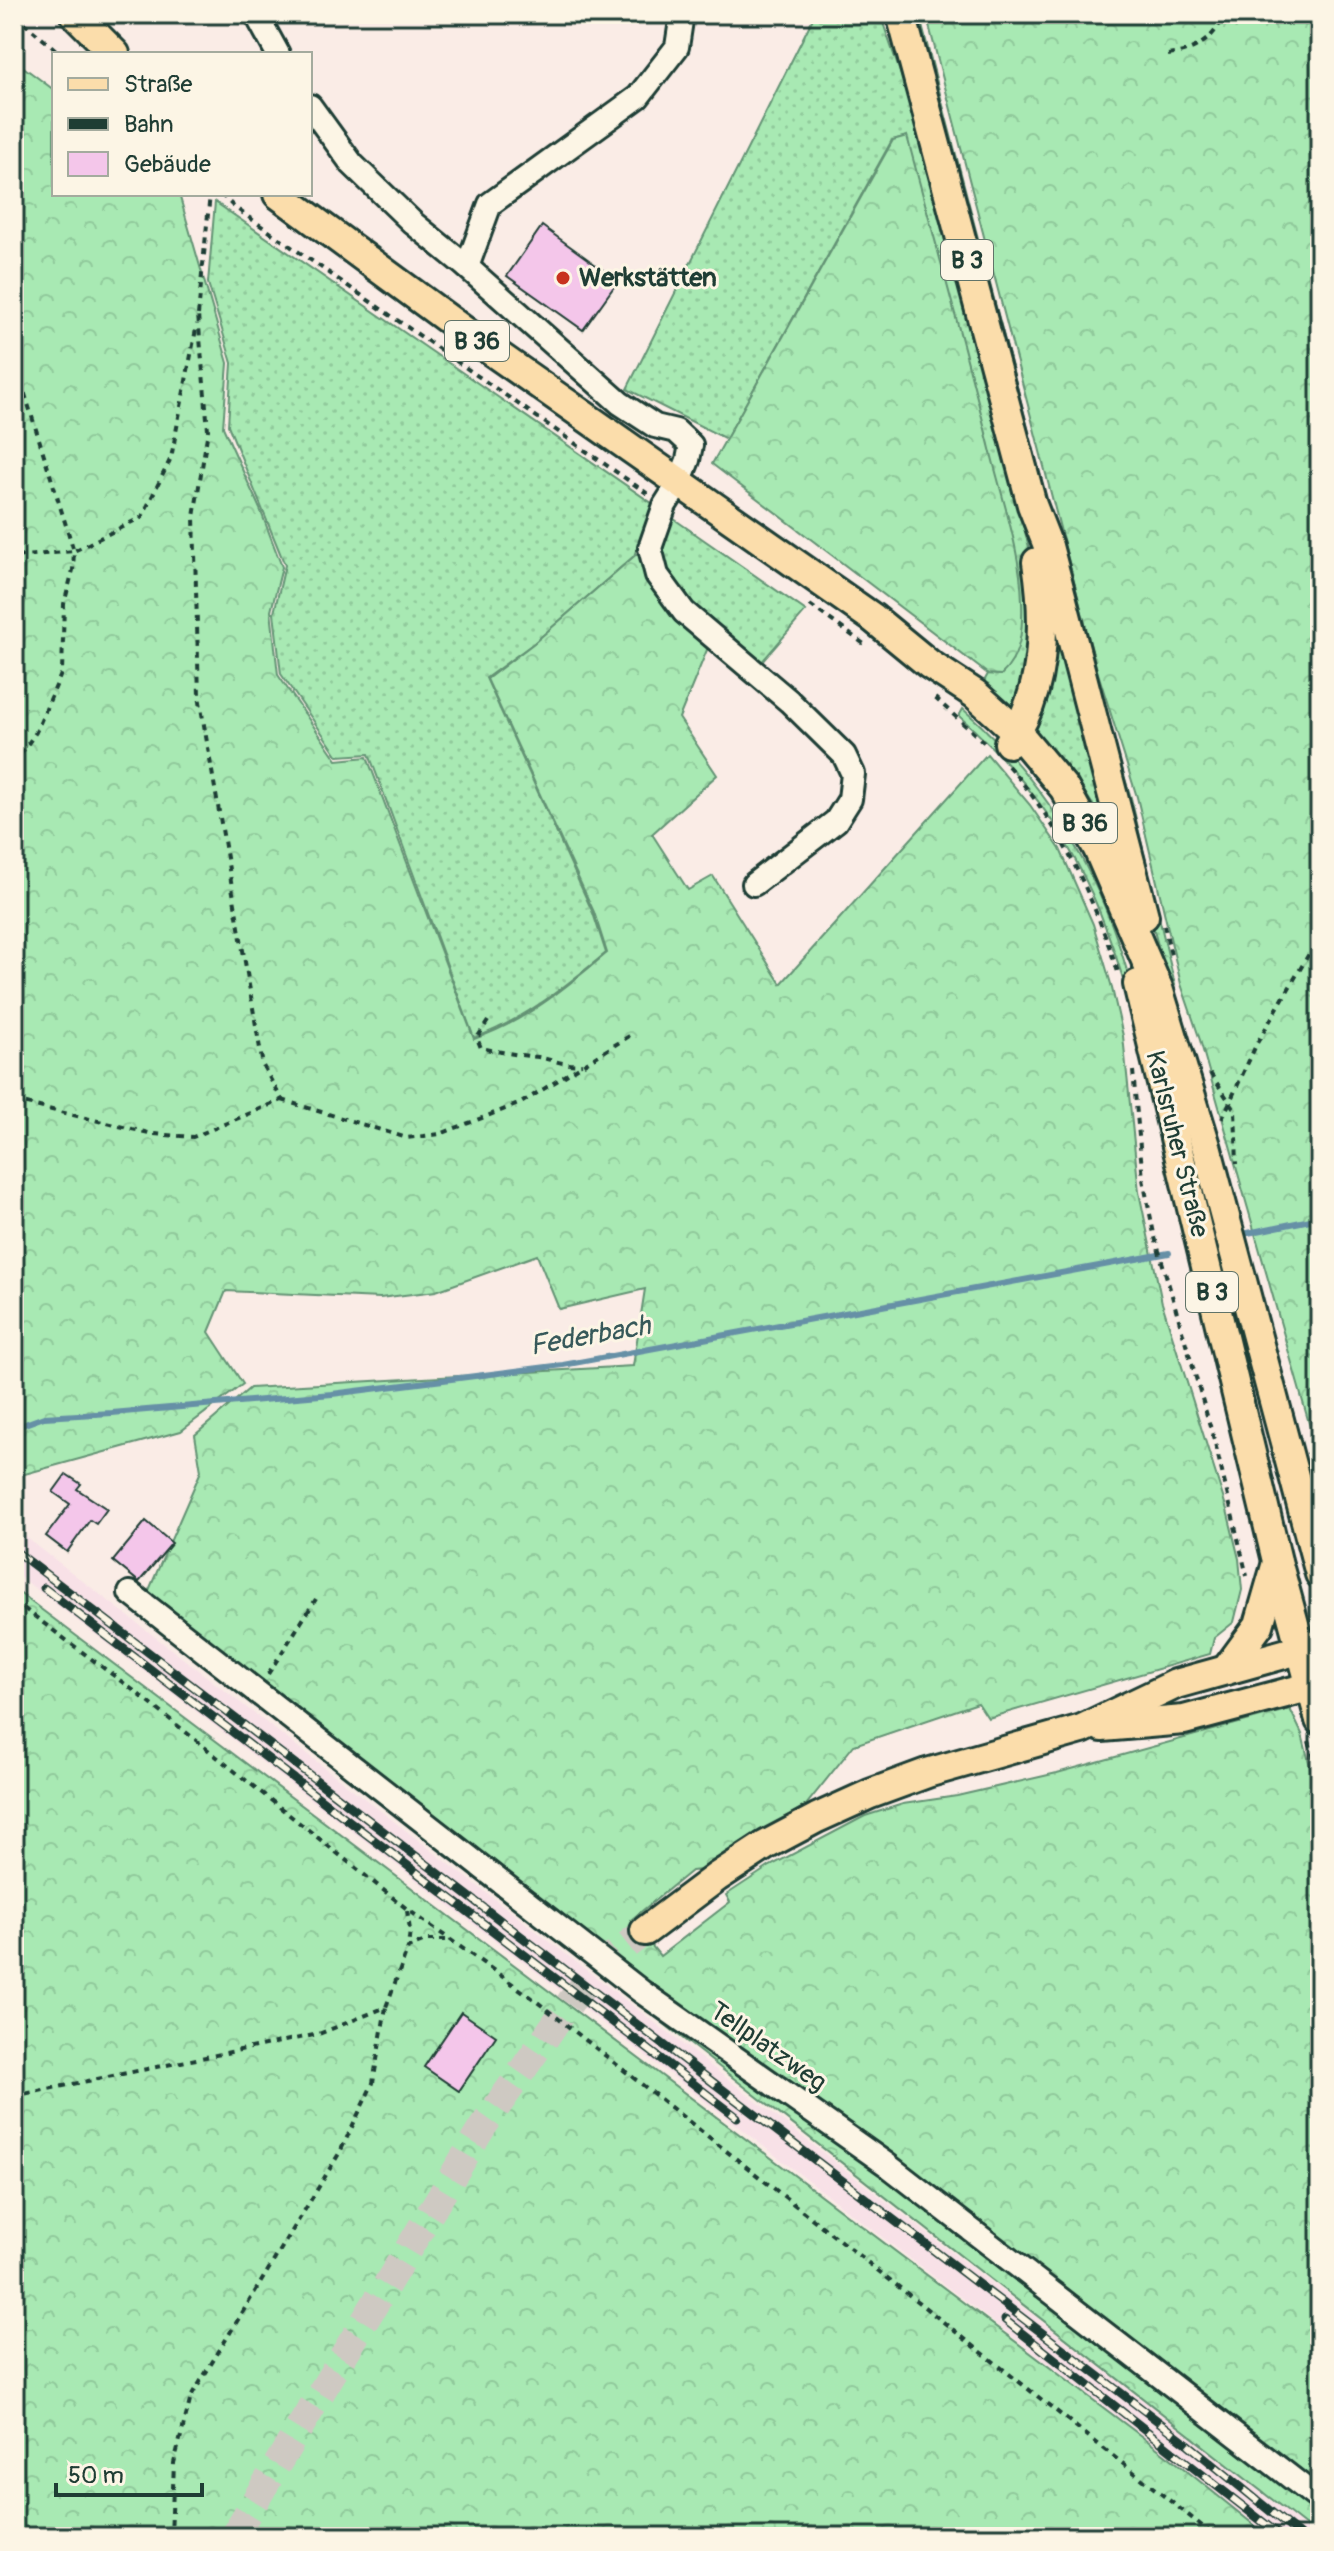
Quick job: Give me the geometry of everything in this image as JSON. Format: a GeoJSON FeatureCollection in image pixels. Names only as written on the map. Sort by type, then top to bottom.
{"type":"FeatureCollection","features":[{"type":"Feature","properties":{"kind":"main road"},"geometry":{"type":"LineString","coordinates":[[75,14],[113,52]]}},
{"type":"Feature","properties":{"kind":"main road","name":"B 3"},"geometry":{"type":"LineString","coordinates":[[901,14],[1032,505],[1048,546],[1147,930],[1158,988],[1223,1204],[1239,1275],[1319,1570]]}},
{"type":"Feature","properties":{"kind":"main road","name":"B 36"},"geometry":{"type":"LineString","coordinates":[[281,196],[483,345],[672,494],[873,618],[929,664],[975,694],[1007,749],[1045,763],[1079,811],[1158,988]]}},
{"type":"Feature","properties":{"kind":"main road","name":"B 3"},"geometry":{"type":"LineString","coordinates":[[1007,749],[1031,698],[1041,643],[1041,588],[1032,505]]}},
{"type":"Feature","properties":{"kind":"main road","name":"Karlsruher Straße"},"geometry":{"type":"LineString","coordinates":[[1007,749],[1056,800],[1087,854],[1106,896],[1140,991],[1277,1561],[1310,1647],[1315,1685],[1314,1729]]}},
{"type":"Feature","properties":{"kind":"main road"},"geometry":{"type":"LineString","coordinates":[[1226,1670],[1259,1625],[1277,1561]]}},
{"type":"Feature","properties":{"kind":"main road"},"geometry":{"type":"LineString","coordinates":[[645,1931],[717,1877],[766,1845],[817,1818],[927,1773],[1082,1729],[1176,1684],[1310,1647]]}},
{"type":"Feature","properties":{"kind":"main road"},"geometry":{"type":"LineString","coordinates":[[1082,1729],[1184,1720],[1315,1685]]}},
{"type":"Feature","properties":{"kind":"lane"},"geometry":{"type":"LineString","coordinates":[[256,14],[277,52]]}},
{"type":"Feature","properties":{"kind":"lane"},"geometry":{"type":"LineString","coordinates":[[467,267],[490,204],[638,97],[677,47],[682,14]]}},
{"type":"Feature","properties":{"kind":"lane"},"geometry":{"type":"LineString","coordinates":[[312,109],[352,164],[413,223],[620,403],[655,426],[676,431],[691,445],[688,460],[650,548],[657,575],[684,612],[789,701],[844,755],[853,774],[850,799],[836,821],[754,884]]}},
{"type":"Feature","properties":{"kind":"lane","name":"Tellplatzweg"},"geometry":{"type":"LineString","coordinates":[[130,1593],[642,1992],[886,2164],[1320,2500]]}},
{"type":"Feature","properties":{"kind":"path"},"geometry":{"type":"LineString","coordinates":[[1168,55],[1188,53],[1219,30],[1224,14]]}},
{"type":"Feature","properties":{"kind":"path"},"geometry":{"type":"LineString","coordinates":[[14,15],[59,52]]}},
{"type":"Feature","properties":{"kind":"path"},"geometry":{"type":"LineString","coordinates":[[14,557],[74,551],[142,517],[171,458],[198,315],[210,196]]}},
{"type":"Feature","properties":{"kind":"path"},"geometry":{"type":"LineString","coordinates":[[223,196],[245,215],[672,494]]}},
{"type":"Feature","properties":{"kind":"path"},"geometry":{"type":"LineString","coordinates":[[198,315],[208,430],[194,517],[199,696],[263,1066],[282,1100]]}},
{"type":"Feature","properties":{"kind":"path"},"geometry":{"type":"LineString","coordinates":[[14,359],[74,551],[73,570],[64,604],[62,672],[36,732],[14,764]]}},
{"type":"Feature","properties":{"kind":"path"},"geometry":{"type":"LineString","coordinates":[[810,605],[867,646]]}},
{"type":"Feature","properties":{"kind":"path"},"geometry":{"type":"LineString","coordinates":[[935,698],[1007,749],[1073,860],[1120,979]]}},
{"type":"Feature","properties":{"kind":"path"},"geometry":{"type":"LineString","coordinates":[[1238,1177],[1235,1110],[1231,1101],[1240,1075],[1257,1043],[1320,935]]}},
{"type":"Feature","properties":{"kind":"path"},"geometry":{"type":"LineString","coordinates":[[488,1021],[477,1038],[481,1048],[568,1066],[585,1063]]}},
{"type":"Feature","properties":{"kind":"path"},"geometry":{"type":"LineString","coordinates":[[14,1101],[153,1134],[193,1137],[282,1100],[407,1138],[440,1134],[521,1103],[631,1035]]}},
{"type":"Feature","properties":{"kind":"path"},"geometry":{"type":"LineString","coordinates":[[1133,1069],[1143,1179],[1154,1234],[1238,1531],[1247,1569],[1247,1584]]}},
{"type":"Feature","properties":{"kind":"path"},"geometry":{"type":"LineString","coordinates":[[257,1690],[316,1599]]}},
{"type":"Feature","properties":{"kind":"path"},"geometry":{"type":"LineString","coordinates":[[14,1601],[137,1693],[407,1909],[531,1997],[1216,2537]]}},
{"type":"Feature","properties":{"kind":"path"},"geometry":{"type":"LineString","coordinates":[[1314,1729],[1320,1781]]}},
{"type":"Feature","properties":{"kind":"path"},"geometry":{"type":"LineString","coordinates":[[171,2537],[174,2463],[191,2397],[340,2152],[373,2083],[386,2007],[408,1948],[410,1930],[407,1909]]}},
{"type":"Feature","properties":{"kind":"path"},"geometry":{"type":"LineString","coordinates":[[408,1948],[428,1940],[451,1940]]}},
{"type":"Feature","properties":{"kind":"path"},"geometry":{"type":"LineString","coordinates":[[14,2096],[319,2034],[386,2007]]}},
{"type":"Feature","properties":{"kind":"shaded area"},"geometry":{"type":"Polygon","coordinates":[[[14,1528],[1318,2537],[1269,2537],[1177,2463],[14,1572],[14,1528]]]}},
{"type":"Feature","properties":{"kind":"green space"},"geometry":{"type":"Polygon","coordinates":[[[815,14],[880,14],[920,131],[1030,551],[1031,666],[1013,707],[982,685],[988,674],[1001,675],[907,136],[892,140],[726,439],[627,389],[815,14]]]}},
{"type":"Feature","properties":{"kind":"green space"},"geometry":{"type":"Polygon","coordinates":[[[914,14],[919,14],[1092,672],[1131,798],[1175,985],[1169,985],[1146,902],[1137,844],[914,14]]]}},
{"type":"Feature","properties":{"kind":"green space"},"geometry":{"type":"Polygon","coordinates":[[[926,14],[1320,14],[1320,1462],[1200,1040],[1181,984],[1137,797],[1097,670],[926,14]]]}},
{"type":"Feature","properties":{"kind":"green space"},"geometry":{"type":"Polygon","coordinates":[[[14,60],[52,88],[52,196],[180,196],[228,363],[223,427],[282,567],[271,611],[278,675],[337,760],[367,757],[474,1039],[528,1013],[607,953],[594,912],[487,679],[534,643],[639,552],[680,614],[709,645],[679,718],[717,775],[652,834],[688,890],[713,876],[781,984],[987,754],[1030,805],[1060,849],[1093,924],[1123,1036],[1139,1192],[1162,1303],[1227,1510],[1239,1559],[1242,1590],[1234,1622],[1214,1638],[1210,1654],[988,1718],[978,1703],[854,1745],[806,1805],[702,1870],[691,1871],[631,1920],[660,1956],[730,1902],[726,1895],[770,1866],[865,1816],[903,1804],[957,1796],[1057,1773],[1290,1709],[1302,1734],[1320,1806],[1320,2537],[139,1613],[201,1471],[195,1435],[250,1388],[633,1366],[645,1289],[559,1309],[537,1255],[436,1291],[380,1298],[226,1291],[209,1332],[243,1384],[181,1431],[14,1477],[14,60]]]}},
{"type":"Feature","properties":{"kind":"green space"},"geometry":{"type":"Polygon","coordinates":[[[907,136],[1011,527],[1018,565],[1021,632],[1013,660],[1001,675],[988,674],[712,464],[893,140],[907,136]]]}},
{"type":"Feature","properties":{"kind":"green space"},"geometry":{"type":"Polygon","coordinates":[[[215,202],[653,504],[634,556],[534,643],[486,678],[593,913],[606,953],[527,1012],[474,1038],[369,754],[338,756],[281,674],[274,613],[285,565],[228,425],[232,363],[208,283],[215,202]]]}},
{"type":"Feature","properties":{"kind":"green space"},"geometry":{"type":"Polygon","coordinates":[[[674,519],[806,611],[760,664],[697,609],[669,574],[662,557],[662,541],[674,519]]]}},
{"type":"Feature","properties":{"kind":"green space"},"geometry":{"type":"Polygon","coordinates":[[[1050,597],[1116,840],[1070,770],[1036,731],[1050,597]]]}},
{"type":"Feature","properties":{"kind":"green space"},"geometry":{"type":"Polygon","coordinates":[[[963,709],[1022,770],[1070,838],[1107,912],[1133,993],[1128,996],[1101,914],[1066,842],[1020,778],[959,716],[963,709]]]}},
{"type":"Feature","properties":{"kind":"green space"},"geometry":{"type":"Polygon","coordinates":[[[14,1589],[1177,2463],[1269,2537],[14,2537],[14,1589]]]}},
{"type":"Feature","properties":{"kind":"building","name":"Werkstätten"},"geometry":{"type":"Polygon","coordinates":[[[542,226],[618,281],[583,330],[507,276],[542,226]]]}},
{"type":"Feature","properties":{"kind":"building"},"geometry":{"type":"Polygon","coordinates":[[[66,1474],[81,1484],[77,1489],[107,1509],[96,1524],[90,1520],[67,1552],[46,1536],[70,1504],[53,1492],[66,1474]]]}},
{"type":"Feature","properties":{"kind":"building"},"geometry":{"type":"Polygon","coordinates":[[[146,1521],[172,1543],[139,1582],[113,1561],[146,1521]]]}},
{"type":"Feature","properties":{"kind":"building"},"geometry":{"type":"Polygon","coordinates":[[[461,2012],[496,2036],[459,2091],[424,2067],[461,2012]]]}},
{"type":"Feature","properties":{"kind":"waterway","name":"Federbach"},"geometry":{"type":"LineString","coordinates":[[1238,1235],[1320,1218]]}},
{"type":"Feature","properties":{"kind":"waterway","name":"Federbach"},"geometry":{"type":"LineString","coordinates":[[14,1428],[44,1417],[332,1394],[563,1365],[1169,1253]]}},
{"type":"Feature","properties":{"kind":"tunnel"},"geometry":{"type":"LineString","coordinates":[[233,2537],[482,2128],[571,2001],[600,1966],[645,1931]]}},
{"type":"Feature","properties":{"kind":"railway"},"geometry":{"type":"LineString","coordinates":[[14,1550],[1188,2444],[1302,2537]]}},
{"type":"Feature","properties":{"kind":"railway"},"geometry":{"type":"LineString","coordinates":[[44,1588],[737,2117]]}},
{"type":"Feature","properties":{"kind":"railway"},"geometry":{"type":"LineString","coordinates":[[1005,2320],[1282,2537]]}},
{"type":"Feature","properties":{"kind":"place","name":"Werkstätten"},"geometry":{"type":"Point","coordinates":[563,278]}}]}
